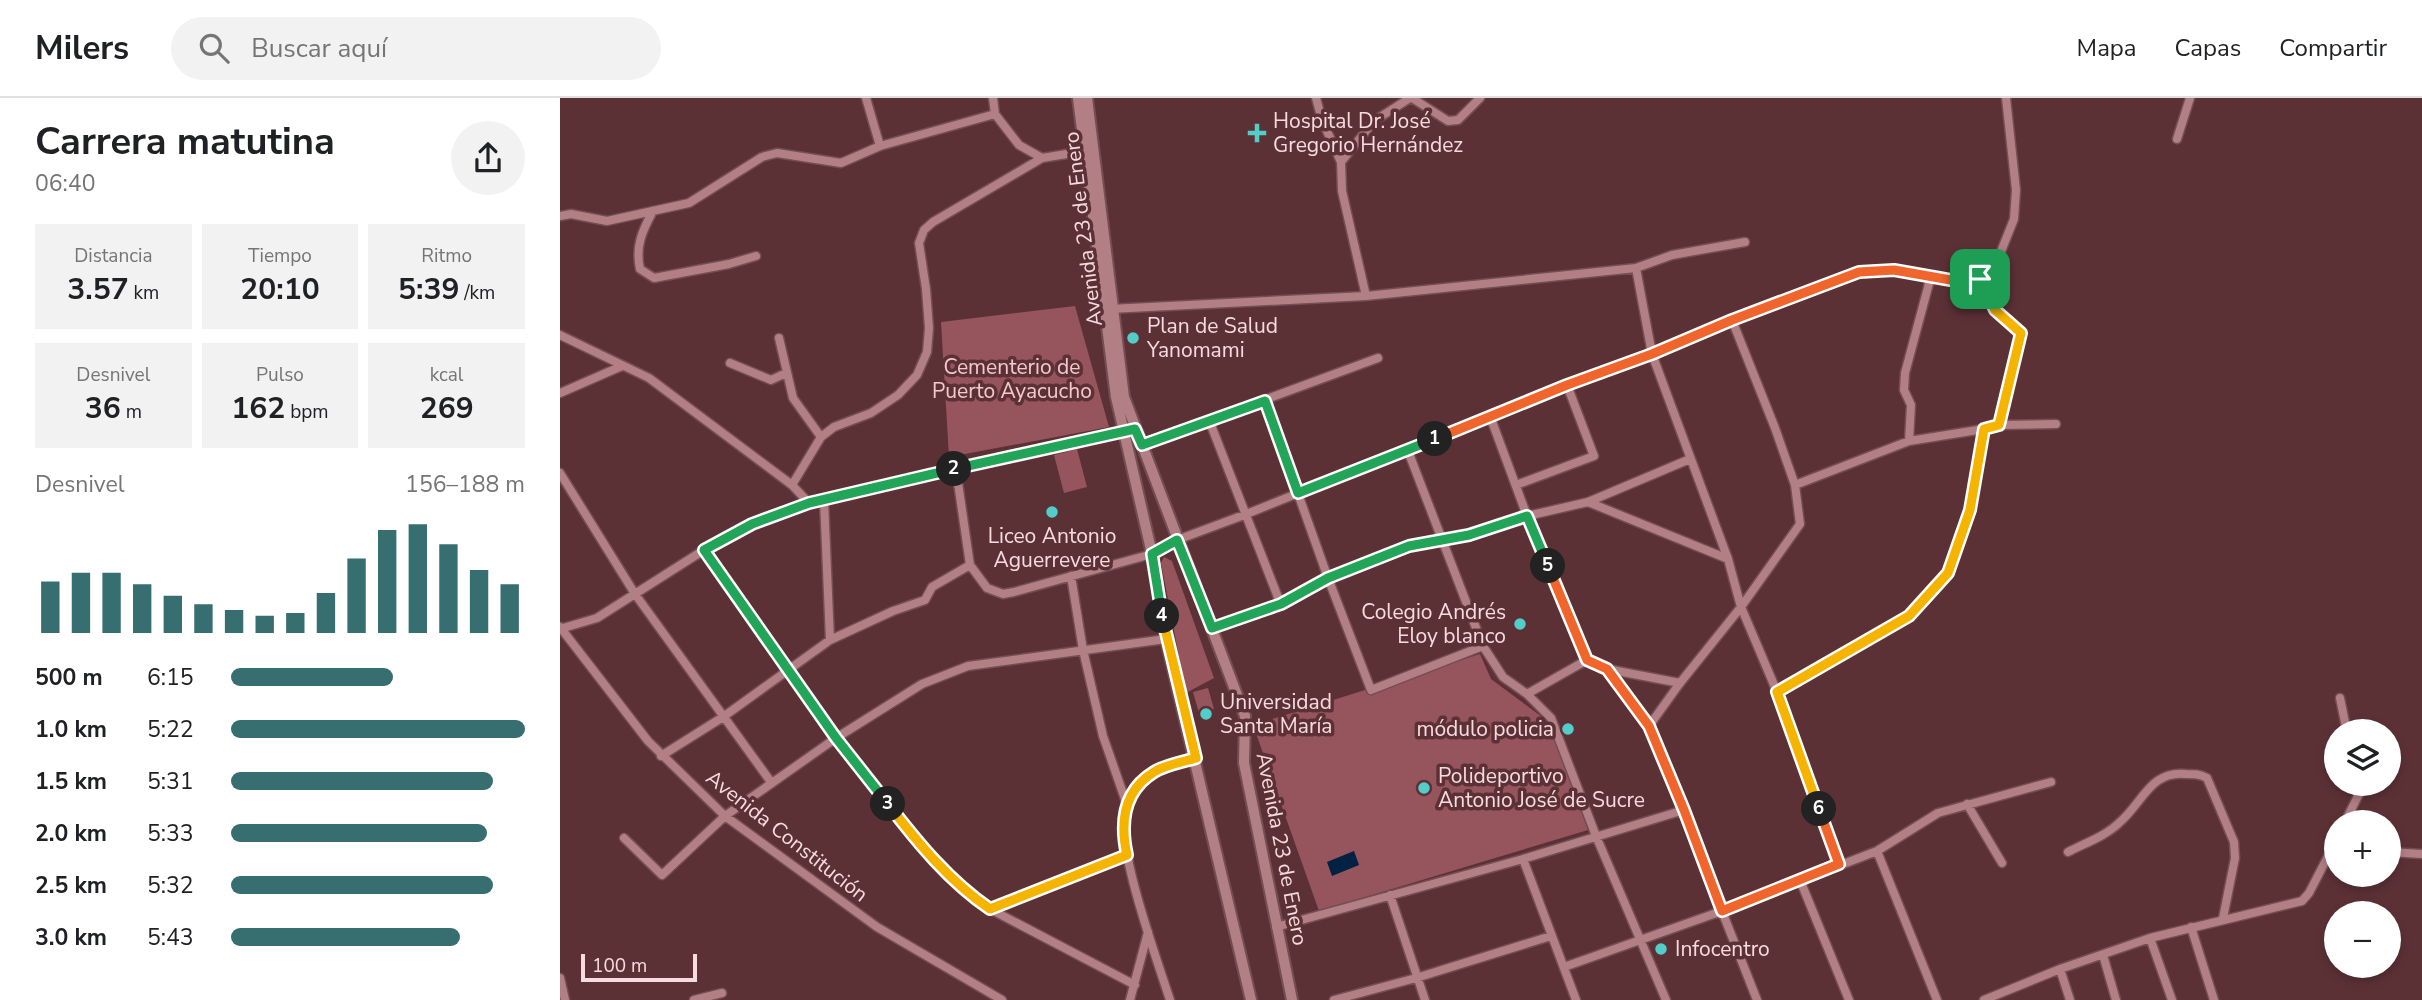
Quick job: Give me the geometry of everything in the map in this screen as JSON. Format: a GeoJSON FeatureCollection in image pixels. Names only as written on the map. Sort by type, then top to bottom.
{"type":"FeatureCollection","features":[{"type":"Feature","properties":{"kind":"main road","name":"Avenida 23 de Enero"},"geometry":{"type":"LineString","coordinates":[[1079,98],[1108,309],[1166,639],[1251,1000]]}},
{"type":"Feature","properties":{"kind":"main road","name":"Avenida 23 de Enero"},"geometry":{"type":"LineString","coordinates":[[1087,98],[1108,309]]}},
{"type":"Feature","properties":{"kind":"main road","name":"Avenida 23 de Enero"},"geometry":{"type":"LineString","coordinates":[[1129,430],[1142,445],[1245,716],[1244,763],[1292,1000]]}},
{"type":"Feature","properties":{"kind":"street"},"geometry":{"type":"LineString","coordinates":[[866,98],[880,146]]}},
{"type":"Feature","properties":{"kind":"street"},"geometry":{"type":"LineString","coordinates":[[993,98],[995,114],[1019,145],[1042,159]]}},
{"type":"Feature","properties":{"kind":"street"},"geometry":{"type":"LineString","coordinates":[[1316,98],[1322,120],[1341,162],[1342,191],[1366,296]]}},
{"type":"Feature","properties":{"kind":"street"},"geometry":{"type":"LineString","coordinates":[[1341,162],[1374,121],[1411,98],[1448,121],[1458,120],[1480,98]]}},
{"type":"Feature","properties":{"kind":"street"},"geometry":{"type":"LineString","coordinates":[[956,469],[970,565],[987,588],[1003,594],[1152,554],[1177,540],[1859,272],[1894,270],[1962,282],[1980,279],[1996,264],[2014,219],[2016,190],[2006,98]]}},
{"type":"Feature","properties":{"kind":"street"},"geometry":{"type":"LineString","coordinates":[[2177,139],[2190,98]]}},
{"type":"Feature","properties":{"kind":"street"},"geometry":{"type":"LineString","coordinates":[[560,216],[570,214],[607,221],[689,203],[762,157],[777,153],[841,163],[880,146],[995,114]]}},
{"type":"Feature","properties":{"kind":"street"},"geometry":{"type":"LineString","coordinates":[[792,485],[821,436],[834,427],[871,413],[898,395],[918,375],[927,352],[929,328],[919,243],[924,230],[933,222],[1042,159],[1086,151]]}},
{"type":"Feature","properties":{"kind":"street"},"geometry":{"type":"LineString","coordinates":[[653,211],[642,232],[636,254],[640,269],[654,278],[729,264],[755,256]]}},
{"type":"Feature","properties":{"kind":"street"},"geometry":{"type":"LineString","coordinates":[[1108,309],[1366,296],[1636,268],[1672,255],[1745,242]]}},
{"type":"Feature","properties":{"kind":"street"},"geometry":{"type":"LineString","coordinates":[[1636,268],[1652,354],[1728,559],[1741,607],[1777,692],[1839,864]]}},
{"type":"Feature","properties":{"kind":"street"},"geometry":{"type":"LineString","coordinates":[[1909,441],[1911,405],[1904,390],[1905,373],[1931,276]]}},
{"type":"Feature","properties":{"kind":"street"},"geometry":{"type":"LineString","coordinates":[[1980,279],[1995,310],[2021,333],[1999,425]]}},
{"type":"Feature","properties":{"kind":"street"},"geometry":{"type":"LineString","coordinates":[[1649,726],[1741,607],[1800,524],[1795,485],[1732,320]]}},
{"type":"Feature","properties":{"kind":"street"},"geometry":{"type":"LineString","coordinates":[[560,335],[649,378],[792,485],[809,503]]}},
{"type":"Feature","properties":{"kind":"street"},"geometry":{"type":"LineString","coordinates":[[779,338],[793,398],[821,436]]}},
{"type":"Feature","properties":{"kind":"street"},"geometry":{"type":"LineString","coordinates":[[1142,445],[1378,358]]}},
{"type":"Feature","properties":{"kind":"street"},"geometry":{"type":"LineString","coordinates":[[730,363],[771,380],[786,373]]}},
{"type":"Feature","properties":{"kind":"street"},"geometry":{"type":"LineString","coordinates":[[560,393],[622,366]]}},
{"type":"Feature","properties":{"kind":"street"},"geometry":{"type":"LineString","coordinates":[[1516,485],[1594,456],[1567,385]]}},
{"type":"Feature","properties":{"kind":"street"},"geometry":{"type":"LineString","coordinates":[[1265,401],[1371,690],[1483,646]]}},
{"type":"Feature","properties":{"kind":"street"},"geometry":{"type":"LineString","coordinates":[[1490,416],[1527,516],[1587,660],[1607,669],[1680,683]]}},
{"type":"Feature","properties":{"kind":"street"},"geometry":{"type":"LineString","coordinates":[[1209,420],[1281,604]]}},
{"type":"Feature","properties":{"kind":"street"},"geometry":{"type":"LineString","coordinates":[[1795,485],[1909,441],[1999,425],[2056,424]]}},
{"type":"Feature","properties":{"kind":"street"},"geometry":{"type":"LineString","coordinates":[[1777,692],[1909,616],[1948,573],[1970,510],[1984,429]]}},
{"type":"Feature","properties":{"kind":"street"},"geometry":{"type":"LineString","coordinates":[[560,628],[597,618],[704,550],[752,524],[809,503],[1129,430]]}},
{"type":"Feature","properties":{"kind":"street"},"geometry":{"type":"LineString","coordinates":[[1408,451],[1483,646],[1503,677],[1527,694],[1551,718],[1596,836],[1666,1000]]}},
{"type":"Feature","properties":{"kind":"street"},"geometry":{"type":"LineString","coordinates":[[1212,628],[1281,604],[1328,578],[1409,546],[1441,541],[1527,516],[1588,502],[1690,460]]}},
{"type":"Feature","properties":{"kind":"street"},"geometry":{"type":"LineString","coordinates":[[560,473],[635,594],[771,782]]}},
{"type":"Feature","properties":{"kind":"street"},"geometry":{"type":"LineString","coordinates":[[824,500],[830,640]]}},
{"type":"Feature","properties":{"kind":"street"},"geometry":{"type":"LineString","coordinates":[[1588,502],[1728,559]]}},
{"type":"Feature","properties":{"kind":"street"},"geometry":{"type":"LineString","coordinates":[[704,550],[836,738],[918,843],[966,892],[990,909],[1135,985]]}},
{"type":"Feature","properties":{"kind":"street"},"geometry":{"type":"LineString","coordinates":[[661,756],[723,717],[830,640],[893,611],[925,600],[932,587],[970,565]]}},
{"type":"Feature","properties":{"kind":"street"},"geometry":{"type":"LineString","coordinates":[[1071,576],[1083,650],[1103,736],[1126,802],[1123,830],[1127,855],[1170,1000]]}},
{"type":"Feature","properties":{"kind":"street","name":"Avenida Constitución"},"geometry":{"type":"LineString","coordinates":[[560,628],[661,756],[725,816],[877,928],[1002,1000]]}},
{"type":"Feature","properties":{"kind":"street"},"geometry":{"type":"LineString","coordinates":[[624,838],[662,876],[725,816],[771,782],[922,684],[968,666],[1166,639]]}},
{"type":"Feature","properties":{"kind":"street"},"geometry":{"type":"LineString","coordinates":[[1527,694],[1587,660]]}},
{"type":"Feature","properties":{"kind":"street"},"geometry":{"type":"LineString","coordinates":[[1607,669],[1649,726],[1757,1000]]}},
{"type":"Feature","properties":{"kind":"street"},"geometry":{"type":"LineString","coordinates":[[2340,698],[2344,719]]}},
{"type":"Feature","properties":{"kind":"street"},"geometry":{"type":"LineString","coordinates":[[1126,802],[1154,772],[1196,758]]}},
{"type":"Feature","properties":{"kind":"street"},"geometry":{"type":"LineString","coordinates":[[2068,852],[2119,824],[2152,784],[2165,775],[2202,775],[2207,778],[2234,842],[2235,858],[2223,918]]}},
{"type":"Feature","properties":{"kind":"street"},"geometry":{"type":"LineString","coordinates":[[1563,967],[1722,911],[1877,851],[1938,813],[2051,782]]}},
{"type":"Feature","properties":{"kind":"street"},"geometry":{"type":"LineString","coordinates":[[1967,804],[2002,863]]}},
{"type":"Feature","properties":{"kind":"street"},"geometry":{"type":"LineString","coordinates":[[1276,927],[1523,859],[1684,810]]}},
{"type":"Feature","properties":{"kind":"street"},"geometry":{"type":"LineString","coordinates":[[1877,851],[1937,1000]]}},
{"type":"Feature","properties":{"kind":"street"},"geometry":{"type":"LineString","coordinates":[[2401,852],[2422,853]]}},
{"type":"Feature","properties":{"kind":"street"},"geometry":{"type":"LineString","coordinates":[[990,909],[1127,855]]}},
{"type":"Feature","properties":{"kind":"street"},"geometry":{"type":"LineString","coordinates":[[1523,859],[1576,1000]]}},
{"type":"Feature","properties":{"kind":"street"},"geometry":{"type":"LineString","coordinates":[[1984,1000],[2060,969],[2150,938],[2223,918],[2302,901],[2324,865]]}},
{"type":"Feature","properties":{"kind":"street"},"geometry":{"type":"LineString","coordinates":[[1800,880],[1849,1000]]}},
{"type":"Feature","properties":{"kind":"street"},"geometry":{"type":"LineString","coordinates":[[1390,895],[1424,1000]]}},
{"type":"Feature","properties":{"kind":"street"},"geometry":{"type":"LineString","coordinates":[[2191,927],[2214,1000]]}},
{"type":"Feature","properties":{"kind":"street"},"geometry":{"type":"LineString","coordinates":[[1130,1000],[1149,929]]}},
{"type":"Feature","properties":{"kind":"street"},"geometry":{"type":"LineString","coordinates":[[1334,1000],[1416,978],[1550,936]]}},
{"type":"Feature","properties":{"kind":"street"},"geometry":{"type":"LineString","coordinates":[[2150,938],[2172,1000]]}},
{"type":"Feature","properties":{"kind":"street"},"geometry":{"type":"LineString","coordinates":[[2103,955],[2116,1000]]}},
{"type":"Feature","properties":{"kind":"street"},"geometry":{"type":"LineString","coordinates":[[2060,969],[2070,1000]]}},
{"type":"Feature","properties":{"kind":"street"},"geometry":{"type":"LineString","coordinates":[[560,978],[565,1000]]}},
{"type":"Feature","properties":{"kind":"street"},"geometry":{"type":"LineString","coordinates":[[694,1000],[722,993]]}},
{"type":"Feature","properties":{"kind":"green space","name":"Cementerio de Puerto Ayacucho"},"geometry":{"type":"Polygon","coordinates":[[[1075,306],[1109,427],[949,457],[941,322],[1075,306]]]}},
{"type":"Feature","properties":{"kind":"green space"},"geometry":{"type":"Polygon","coordinates":[[[1077,449],[1087,487],[1064,493],[1054,455],[1077,449]]]}},
{"type":"Feature","properties":{"kind":"green space"},"geometry":{"type":"Polygon","coordinates":[[[1164,557],[1172,561],[1214,678],[1186,693],[1161,563],[1164,557]]]}},
{"type":"Feature","properties":{"kind":"green space","name":"Polideportivo Antonio José de Sucre"},"geometry":{"type":"Polygon","coordinates":[[[1480,654],[1491,679],[1542,717],[1558,746],[1588,830],[1319,911],[1253,725],[1480,654]]]}},
{"type":"Feature","properties":{"kind":"green space"},"geometry":{"type":"Polygon","coordinates":[[[1208,688],[1214,709],[1199,713],[1193,692],[1208,688]]]}},
{"type":"Feature","properties":{"kind":"water"},"geometry":{"type":"Polygon","coordinates":[[[1354,851],[1359,865],[1332,876],[1327,862],[1354,851]]]}},
{"type":"Feature","properties":{"kind":"place","name":"Hospital Dr. José Gregorio Hernández"},"geometry":{"type":"Point","coordinates":[1257,133]}},
{"type":"Feature","properties":{"kind":"place","name":"Plan de Salud Yanomami"},"geometry":{"type":"Point","coordinates":[1133,338]}},
{"type":"Feature","properties":{"kind":"place","name":"Liceo Antonio Aguerrevere"},"geometry":{"type":"Point","coordinates":[1052,512]}},
{"type":"Feature","properties":{"kind":"place","name":"Colegio Andrés Eloy blanco"},"geometry":{"type":"Point","coordinates":[1520,624]}},
{"type":"Feature","properties":{"kind":"place","name":"Universidad Santa María"},"geometry":{"type":"Point","coordinates":[1206,714]}},
{"type":"Feature","properties":{"kind":"place","name":"módulo policia"},"geometry":{"type":"Point","coordinates":[1568,729]}},
{"type":"Feature","properties":{"kind":"place","name":"Polideportivo Antonio José de Sucre"},"geometry":{"type":"Point","coordinates":[1424,788]}},
{"type":"Feature","properties":{"kind":"place","name":"Infocentro"},"geometry":{"type":"Point","coordinates":[1661,949]}},
{"type":"Feature","properties":{"kind":"route"},"geometry":{"type":"LineString","coordinates":[[1894,270],[1962,282],[1980,279],[1995,310],[2021,333],[1999,425],[1984,429],[1970,510],[1948,573],[1909,616],[1777,692],[1839,864],[1722,911],[1649,726],[1607,669],[1587,660],[1527,516],[1469,535],[1409,546],[1328,578],[1281,604],[1212,628],[1177,540],[1152,554],[1166,639],[1196,758],[1154,772],[1126,802],[1123,820],[1127,855],[990,909],[966,892],[918,843],[836,738],[704,550],[752,524],[809,503],[1135,429],[1142,445],[1265,401],[1298,493],[1859,272],[1894,270]]}}]}
